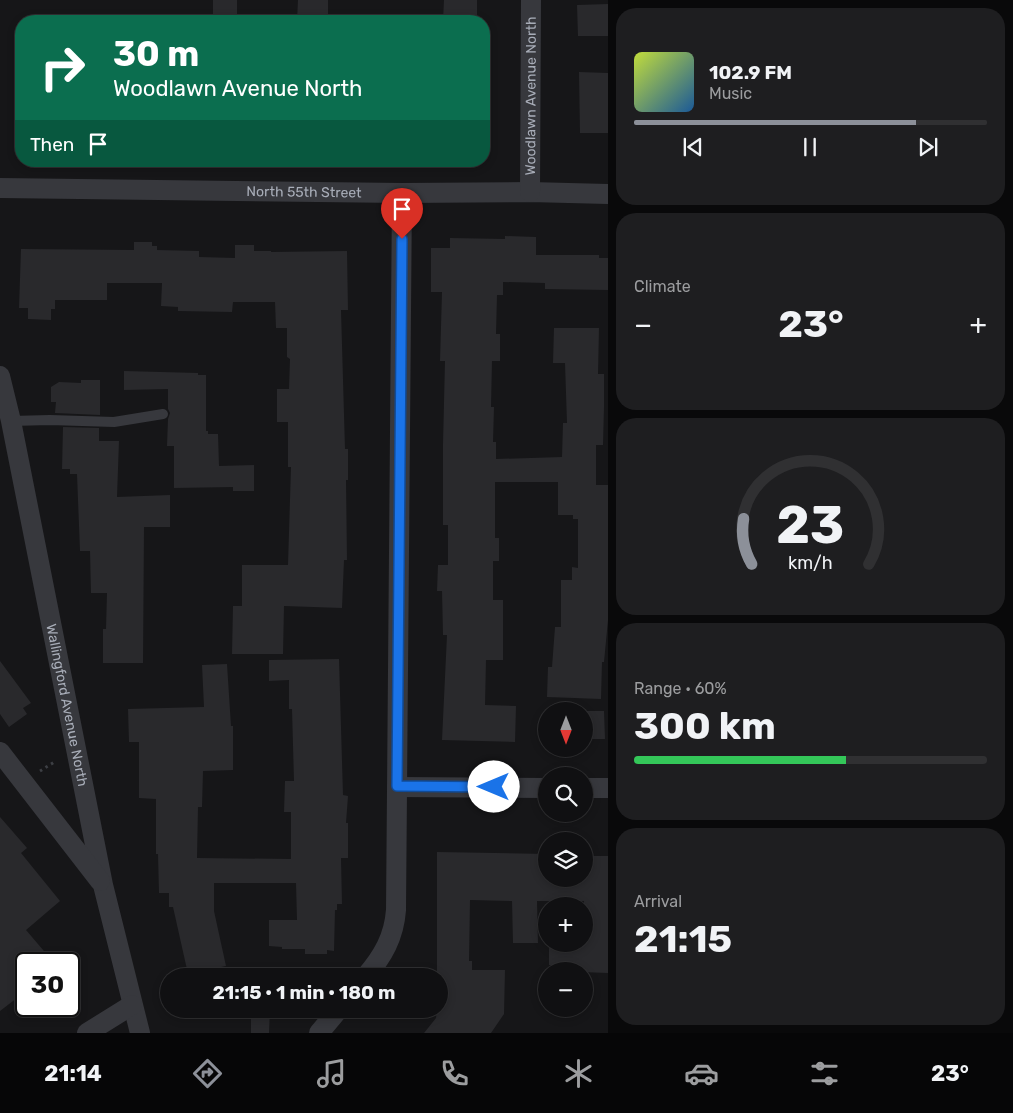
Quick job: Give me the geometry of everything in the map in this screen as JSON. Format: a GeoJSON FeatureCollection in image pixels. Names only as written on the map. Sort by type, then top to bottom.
{"type":"FeatureCollection","features":[{"type":"Feature","properties":{"kind":"street","name":"Woodlawn Avenue North"},"geometry":{"type":"LineString","coordinates":[[530,192],[531,0]]}},
{"type":"Feature","properties":{"kind":"street","name":"North 55th Street"},"geometry":{"type":"LineString","coordinates":[[0,188],[608,194]]}},
{"type":"Feature","properties":{"kind":"street"},"geometry":{"type":"LineString","coordinates":[[372,968],[386,949],[395,923],[402,193]]}},
{"type":"Feature","properties":{"kind":"street","name":"Wallingford Avenue North"},"geometry":{"type":"LineString","coordinates":[[0,376],[11,421],[103,885],[140,1033]]}},
{"type":"Feature","properties":{"kind":"street"},"geometry":{"type":"LineString","coordinates":[[0,752],[103,885]]}},
{"type":"Feature","properties":{"kind":"street"},"geometry":{"type":"LineString","coordinates":[[397,786],[538,788]]}},
{"type":"Feature","properties":{"kind":"street"},"geometry":{"type":"LineString","coordinates":[[593,788],[608,788]]}},
{"type":"Feature","properties":{"kind":"street"},"geometry":{"type":"LineString","coordinates":[[86,1033],[132,1005]]}},
{"type":"Feature","properties":{"kind":"street"},"geometry":{"type":"LineString","coordinates":[[319,1033],[332,1018]]}},
{"type":"Feature","properties":{"kind":"lane"},"geometry":{"type":"LineString","coordinates":[[11,421],[114,422],[163,414]]}},
{"type":"Feature","properties":{"kind":"path"},"geometry":{"type":"LineString","coordinates":[[37,774],[56,761]]}},
{"type":"Feature","properties":{"kind":"building"},"geometry":{"type":"Polygon","coordinates":[[[213,0],[237,0],[237,15],[213,15],[213,0]]]}},
{"type":"Feature","properties":{"kind":"building"},"geometry":{"type":"Polygon","coordinates":[[[298,0],[328,0],[328,15],[297,15],[298,0]]]}},
{"type":"Feature","properties":{"kind":"building"},"geometry":{"type":"Polygon","coordinates":[[[444,0],[477,0],[477,15],[443,15],[444,0]]]}},
{"type":"Feature","properties":{"kind":"building"},"geometry":{"type":"Polygon","coordinates":[[[608,4],[608,36],[578,36],[577,5],[608,4]]]}},
{"type":"Feature","properties":{"kind":"building"},"geometry":{"type":"Polygon","coordinates":[[[579,72],[608,73],[608,133],[580,133],[579,72]]]}},
{"type":"Feature","properties":{"kind":"building"},"geometry":{"type":"Polygon","coordinates":[[[505,236],[536,237],[536,255],[599,255],[599,258],[608,258],[608,290],[545,289],[545,283],[503,282],[503,295],[497,295],[496,334],[500,334],[500,361],[492,361],[491,407],[494,407],[493,442],[496,442],[496,459],[562,457],[563,423],[567,423],[565,363],[553,363],[554,328],[599,328],[598,374],[604,374],[604,407],[603,445],[596,445],[596,485],[608,485],[608,620],[604,662],[602,662],[601,699],[547,697],[548,667],[552,667],[555,627],[561,627],[561,580],[572,580],[572,567],[578,568],[578,519],[573,519],[573,515],[558,515],[558,482],[495,482],[495,538],[499,538],[499,561],[493,561],[493,600],[503,600],[503,660],[486,660],[485,705],[516,706],[515,742],[442,740],[447,635],[443,635],[442,591],[437,591],[438,565],[448,565],[448,525],[443,525],[445,361],[440,361],[442,292],[431,292],[431,248],[450,248],[450,238],[505,239],[505,236]]]}},
{"type":"Feature","properties":{"kind":"building"},"geometry":{"type":"Polygon","coordinates":[[[134,242],[152,242],[152,246],[157,246],[157,250],[199,251],[199,257],[235,258],[235,245],[254,245],[254,251],[271,252],[347,251],[348,310],[341,310],[345,449],[348,449],[348,480],[346,480],[347,560],[344,560],[342,608],[284,606],[283,654],[232,654],[233,606],[242,606],[242,565],[288,565],[291,467],[288,467],[288,422],[277,422],[277,389],[289,389],[290,359],[287,357],[287,328],[276,328],[275,302],[233,302],[232,312],[178,311],[178,307],[161,306],[162,283],[107,283],[107,300],[55,300],[55,309],[51,309],[51,320],[28,319],[28,308],[19,308],[21,249],[134,250],[134,242]]]}},
{"type":"Feature","properties":{"kind":"building"},"geometry":{"type":"Polygon","coordinates":[[[124,371],[198,373],[198,375],[206,375],[206,431],[208,431],[208,434],[218,434],[219,466],[254,465],[254,491],[233,491],[233,487],[174,488],[174,446],[167,446],[170,413],[168,409],[168,389],[124,390],[124,371]]]}},
{"type":"Feature","properties":{"kind":"building"},"geometry":{"type":"Polygon","coordinates":[[[81,380],[100,380],[100,415],[55,413],[56,402],[51,402],[51,387],[59,382],[81,383],[81,380]]]}},
{"type":"Feature","properties":{"kind":"building"},"geometry":{"type":"Polygon","coordinates":[[[63,427],[99,428],[99,441],[119,441],[117,497],[170,495],[170,527],[144,527],[143,663],[103,663],[103,629],[106,629],[107,593],[91,593],[90,551],[80,551],[77,474],[70,474],[70,469],[62,469],[63,427]]]}},
{"type":"Feature","properties":{"kind":"building"},"geometry":{"type":"Polygon","coordinates":[[[339,659],[343,795],[348,796],[346,823],[348,823],[348,858],[341,858],[342,904],[337,904],[337,910],[335,910],[334,951],[327,950],[327,954],[305,954],[305,949],[282,949],[282,947],[269,946],[269,920],[297,920],[296,883],[214,883],[214,911],[226,966],[216,968],[187,968],[173,907],[169,907],[169,893],[159,893],[158,854],[156,854],[156,799],[139,798],[139,742],[129,742],[128,709],[204,707],[202,665],[227,664],[231,726],[233,726],[233,770],[203,771],[202,807],[198,807],[197,858],[291,859],[291,812],[284,812],[285,781],[294,781],[292,709],[289,709],[289,680],[269,681],[269,660],[339,659]]]}},
{"type":"Feature","properties":{"kind":"building"},"geometry":{"type":"Polygon","coordinates":[[[0,661],[31,703],[23,708],[27,714],[9,727],[0,714],[0,661]]]}},
{"type":"Feature","properties":{"kind":"building"},"geometry":{"type":"Polygon","coordinates":[[[593,711],[604,711],[605,739],[593,739],[593,711]]]}},
{"type":"Feature","properties":{"kind":"building"},"geometry":{"type":"Polygon","coordinates":[[[0,817],[27,848],[21,853],[60,901],[26,930],[45,952],[15,952],[15,999],[0,1011],[0,817]]]}},
{"type":"Feature","properties":{"kind":"building"},"geometry":{"type":"Polygon","coordinates":[[[437,852],[538,854],[538,887],[593,887],[593,856],[608,856],[608,973],[593,972],[593,962],[549,962],[549,952],[593,952],[593,897],[538,897],[538,943],[513,943],[512,901],[470,900],[469,961],[472,961],[472,970],[505,970],[504,1014],[491,1033],[424,1033],[436,1018],[448,1018],[448,968],[437,968],[437,852]]]}},
{"type":"Feature","properties":{"kind":"building"},"geometry":{"type":"Polygon","coordinates":[[[251,1018],[270,1018],[269,1033],[251,1033],[251,1018]]]}},
{"type":"Feature","properties":{"kind":"route"},"geometry":{"type":"LineString","coordinates":[[402,239],[397,786],[494,787]]}}]}
